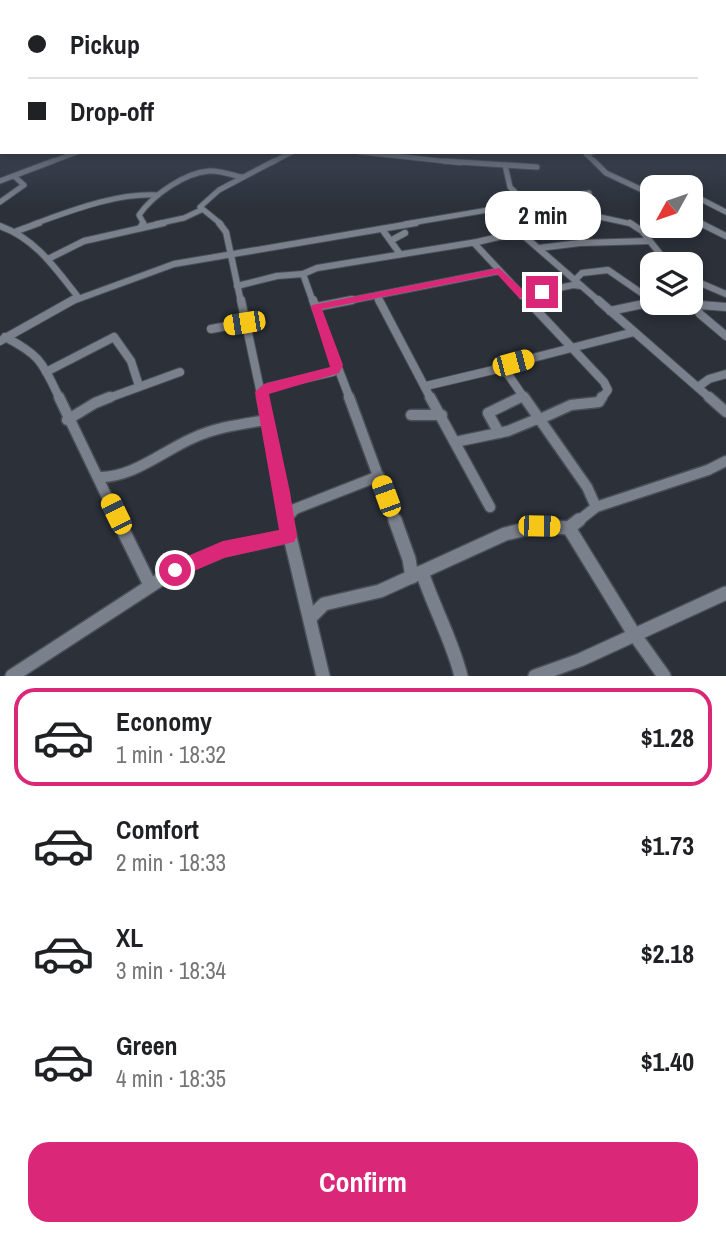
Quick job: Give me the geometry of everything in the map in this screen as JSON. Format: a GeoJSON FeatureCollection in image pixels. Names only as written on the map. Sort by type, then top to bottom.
{"type":"FeatureCollection","features":[{"type":"Feature","properties":{"kind":"street"},"geometry":{"type":"LineString","coordinates":[[0,181],[73,154]]}},
{"type":"Feature","properties":{"kind":"street"},"geometry":{"type":"LineString","coordinates":[[381,154],[537,167]]}},
{"type":"Feature","properties":{"kind":"street"},"geometry":{"type":"LineString","coordinates":[[590,154],[586,156],[601,169],[640,188]]}},
{"type":"Feature","properties":{"kind":"street"},"geometry":{"type":"LineString","coordinates":[[201,210],[200,207],[208,197],[276,156]]}},
{"type":"Feature","properties":{"kind":"street"},"geometry":{"type":"LineString","coordinates":[[505,165],[505,177],[509,186],[529,203],[619,219],[636,225],[658,252]]}},
{"type":"Feature","properties":{"kind":"street"},"geometry":{"type":"LineString","coordinates":[[140,228],[144,224],[140,212],[159,195],[203,171],[242,177]]}},
{"type":"Feature","properties":{"kind":"street"},"geometry":{"type":"LineString","coordinates":[[0,202],[24,185],[15,177]]}},
{"type":"Feature","properties":{"kind":"street"},"geometry":{"type":"LineString","coordinates":[[3,339],[78,297],[174,264],[589,193]]}},
{"type":"Feature","properties":{"kind":"street"},"geometry":{"type":"LineString","coordinates":[[17,231],[130,196],[159,195]]}},
{"type":"Feature","properties":{"kind":"street"},"geometry":{"type":"LineString","coordinates":[[704,201],[726,212]]}},
{"type":"Feature","properties":{"kind":"street"},"geometry":{"type":"LineString","coordinates":[[499,208],[500,214],[520,232],[726,412]]}},
{"type":"Feature","properties":{"kind":"street"},"geometry":{"type":"LineString","coordinates":[[48,259],[84,241],[184,218],[201,210]]}},
{"type":"Feature","properties":{"kind":"street"},"geometry":{"type":"LineString","coordinates":[[201,210],[224,228],[262,392],[288,536],[323,676]]}},
{"type":"Feature","properties":{"kind":"street"},"geometry":{"type":"LineString","coordinates":[[704,225],[726,236]]}},
{"type":"Feature","properties":{"kind":"street"},"geometry":{"type":"LineString","coordinates":[[0,226],[17,231],[48,259],[78,297]]}},
{"type":"Feature","properties":{"kind":"street"},"geometry":{"type":"LineString","coordinates":[[382,229],[400,254]]}},
{"type":"Feature","properties":{"kind":"street"},"geometry":{"type":"LineString","coordinates":[[726,229],[726,236]]}},
{"type":"Feature","properties":{"kind":"street"},"geometry":{"type":"LineString","coordinates":[[237,286],[277,276],[303,274],[317,268],[474,243],[520,232]]}},
{"type":"Feature","properties":{"kind":"street"},"geometry":{"type":"LineString","coordinates":[[392,240],[405,233]]}},
{"type":"Feature","properties":{"kind":"street"},"geometry":{"type":"LineString","coordinates":[[539,248],[580,243],[649,241]]}},
{"type":"Feature","properties":{"kind":"street"},"geometry":{"type":"LineString","coordinates":[[455,442],[499,433],[571,405],[599,402],[608,390],[604,382],[474,243]]}},
{"type":"Feature","properties":{"kind":"street"},"geometry":{"type":"LineString","coordinates":[[575,280],[582,273],[608,270],[640,292]]}},
{"type":"Feature","properties":{"kind":"street"},"geometry":{"type":"LineString","coordinates":[[316,307],[499,271]]}},
{"type":"Feature","properties":{"kind":"street"},"geometry":{"type":"LineString","coordinates":[[303,274],[409,559],[454,648],[461,676]]}},
{"type":"Feature","properties":{"kind":"street"},"geometry":{"type":"LineString","coordinates":[[703,284],[726,293]]}},
{"type":"Feature","properties":{"kind":"street"},"geometry":{"type":"LineString","coordinates":[[522,296],[573,285],[583,287]]}},
{"type":"Feature","properties":{"kind":"street"},"geometry":{"type":"LineString","coordinates":[[379,295],[379,303],[490,508]]}},
{"type":"Feature","properties":{"kind":"street"},"geometry":{"type":"LineString","coordinates":[[611,311],[640,304]]}},
{"type":"Feature","properties":{"kind":"street"},"geometry":{"type":"LineString","coordinates":[[703,306],[726,307]]}},
{"type":"Feature","properties":{"kind":"street"},"geometry":{"type":"LineString","coordinates":[[701,315],[726,336]]}},
{"type":"Feature","properties":{"kind":"street"},"geometry":{"type":"LineString","coordinates":[[211,329],[244,323]]}},
{"type":"Feature","properties":{"kind":"street"},"geometry":{"type":"LineString","coordinates":[[426,386],[634,332]]}},
{"type":"Feature","properties":{"kind":"street"},"geometry":{"type":"LineString","coordinates":[[46,372],[114,337],[131,361],[139,386]]}},
{"type":"Feature","properties":{"kind":"street"},"geometry":{"type":"LineString","coordinates":[[3,339],[32,351],[40,359],[150,585]]}},
{"type":"Feature","properties":{"kind":"street"},"geometry":{"type":"LineString","coordinates":[[262,392],[269,387],[333,372],[337,365]]}},
{"type":"Feature","properties":{"kind":"street"},"geometry":{"type":"LineString","coordinates":[[506,367],[506,374],[587,487],[596,507]]}},
{"type":"Feature","properties":{"kind":"street"},"geometry":{"type":"LineString","coordinates":[[68,420],[95,403],[180,372]]}},
{"type":"Feature","properties":{"kind":"street"},"geometry":{"type":"LineString","coordinates":[[698,387],[709,379],[726,374]]}},
{"type":"Feature","properties":{"kind":"street"},"geometry":{"type":"LineString","coordinates":[[499,433],[488,413],[500,404],[522,397]]}},
{"type":"Feature","properties":{"kind":"street"},"geometry":{"type":"LineString","coordinates":[[411,415],[442,415]]}},
{"type":"Feature","properties":{"kind":"street"},"geometry":{"type":"LineString","coordinates":[[98,477],[114,478],[209,432],[267,420]]}},
{"type":"Feature","properties":{"kind":"street"},"geometry":{"type":"LineString","coordinates":[[310,618],[324,604],[380,590],[505,534],[539,526],[569,528],[596,507],[708,470],[726,461]]}},
{"type":"Feature","properties":{"kind":"street"},"geometry":{"type":"LineString","coordinates":[[286,519],[295,509],[379,476]]}},
{"type":"Feature","properties":{"kind":"street"},"geometry":{"type":"LineString","coordinates":[[569,528],[634,634],[664,676]]}},
{"type":"Feature","properties":{"kind":"street"},"geometry":{"type":"LineString","coordinates":[[12,676],[150,585],[187,565],[223,550],[288,536]]}},
{"type":"Feature","properties":{"kind":"street"},"geometry":{"type":"LineString","coordinates":[[535,676],[580,660],[726,593]]}},
{"type":"Feature","properties":{"kind":"route"},"geometry":{"type":"LineString","coordinates":[[175,570],[223,550],[288,536],[262,392],[269,387],[335,370],[337,365],[316,307],[499,271],[522,296],[542,292]]}}]}
